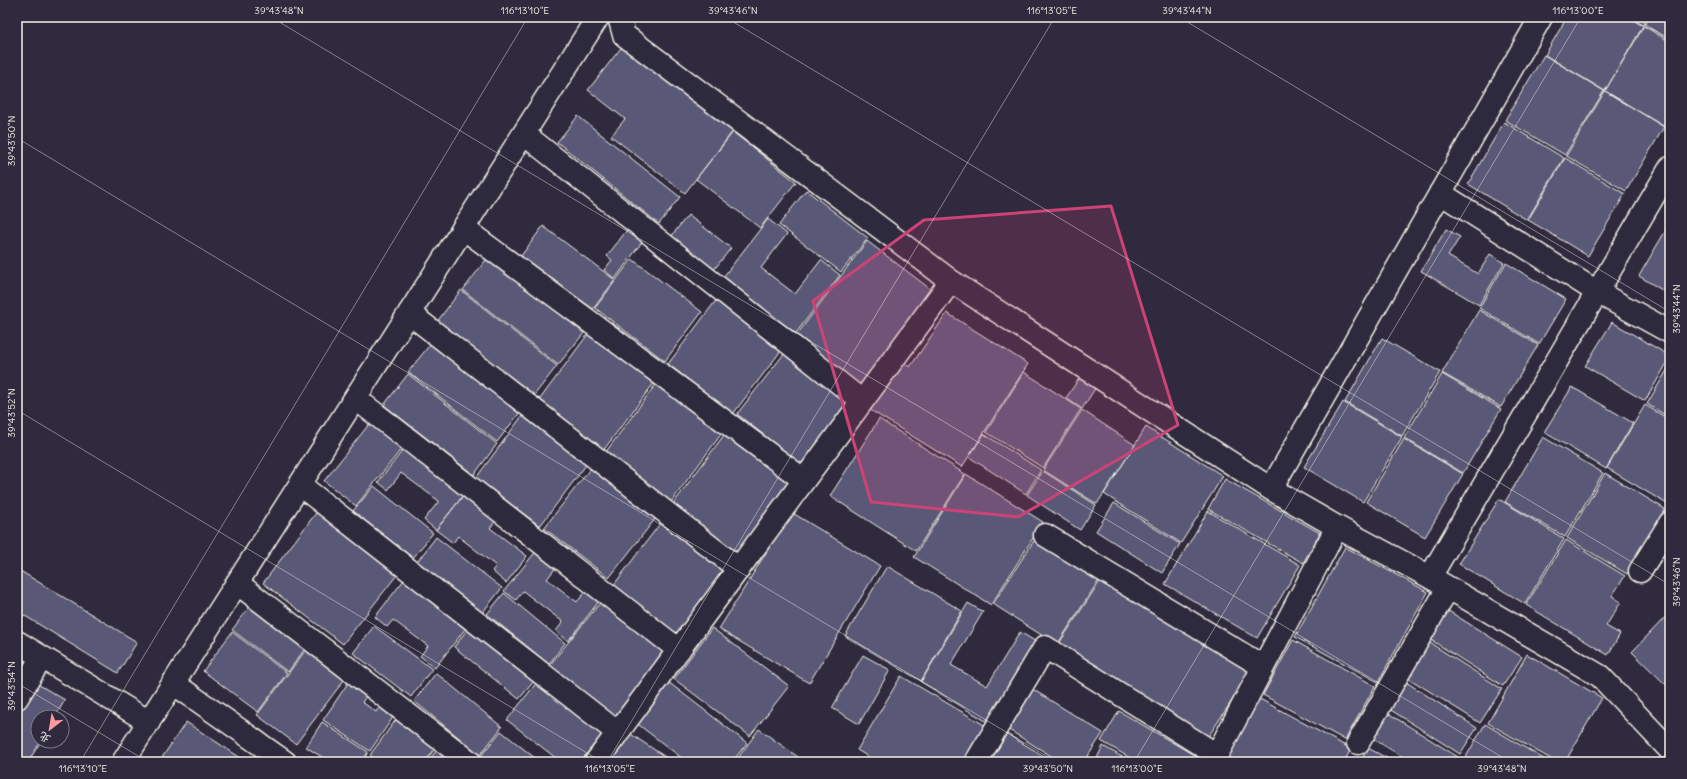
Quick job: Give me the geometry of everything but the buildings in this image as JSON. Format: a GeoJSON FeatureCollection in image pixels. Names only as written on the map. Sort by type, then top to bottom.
{"type":"FeatureCollection","features":[{"type":"Feature","properties":{"kind":"street"},"geometry":{"type":"LineString","coordinates":[[123,762],[598,17]]}},
{"type":"Feature","properties":{"kind":"street"},"geometry":{"type":"LineString","coordinates":[[619,17],[624,35],[951,281],[1271,489],[1337,527],[1430,577],[1600,676],[1670,750]]}},
{"type":"Feature","properties":{"kind":"street"},"geometry":{"type":"LineString","coordinates":[[1271,489],[1541,17]]}},
{"type":"Feature","properties":{"kind":"street"},"geometry":{"type":"LineString","coordinates":[[524,134],[862,401]]}},
{"type":"Feature","properties":{"kind":"street"},"geometry":{"type":"LineString","coordinates":[[1430,577],[1670,168]]}},
{"type":"Feature","properties":{"kind":"street"},"geometry":{"type":"LineString","coordinates":[[1440,193],[1597,292],[1670,332]]}},
{"type":"Feature","properties":{"kind":"street"},"geometry":{"type":"LineString","coordinates":[[463,228],[804,480]]}},
{"type":"Feature","properties":{"kind":"street"},"geometry":{"type":"LineString","coordinates":[[596,762],[951,281]]}},
{"type":"Feature","properties":{"kind":"street"},"geometry":{"type":"LineString","coordinates":[[409,313],[739,569]]}},
{"type":"Feature","properties":{"kind":"street"},"geometry":{"type":"LineString","coordinates":[[355,398],[679,650]]}},
{"type":"Feature","properties":{"kind":"street"},"geometry":{"type":"LineString","coordinates":[[300,485],[618,733]]}},
{"type":"Feature","properties":{"kind":"street"},"geometry":{"type":"LineString","coordinates":[[1640,571],[1670,523]]}},
{"type":"Feature","properties":{"kind":"street"},"geometry":{"type":"LineString","coordinates":[[976,762],[1045,647],[1215,758],[1262,666],[1337,527]]}},
{"type":"Feature","properties":{"kind":"street"},"geometry":{"type":"LineString","coordinates":[[1045,535],[1262,666]]}},
{"type":"Feature","properties":{"kind":"street"},"geometry":{"type":"LineString","coordinates":[[237,583],[470,762]]}},
{"type":"Feature","properties":{"kind":"street"},"geometry":{"type":"LineString","coordinates":[[1358,743],[1448,588]]}},
{"type":"Feature","properties":{"kind":"street"},"geometry":{"type":"LineString","coordinates":[[17,642],[149,722]]}},
{"type":"Feature","properties":{"kind":"street"},"geometry":{"type":"LineString","coordinates":[[17,698],[42,657]]}},
{"type":"Feature","properties":{"kind":"street"},"geometry":{"type":"LineString","coordinates":[[173,683],[285,762]]}},
{"type":"Feature","properties":{"kind":"highlighted area"},"geometry":{"type":"Polygon","coordinates":[[[1111,206],[1178,425],[1018,517],[871,502],[813,301],[924,220],[1111,206]]]}}]}
